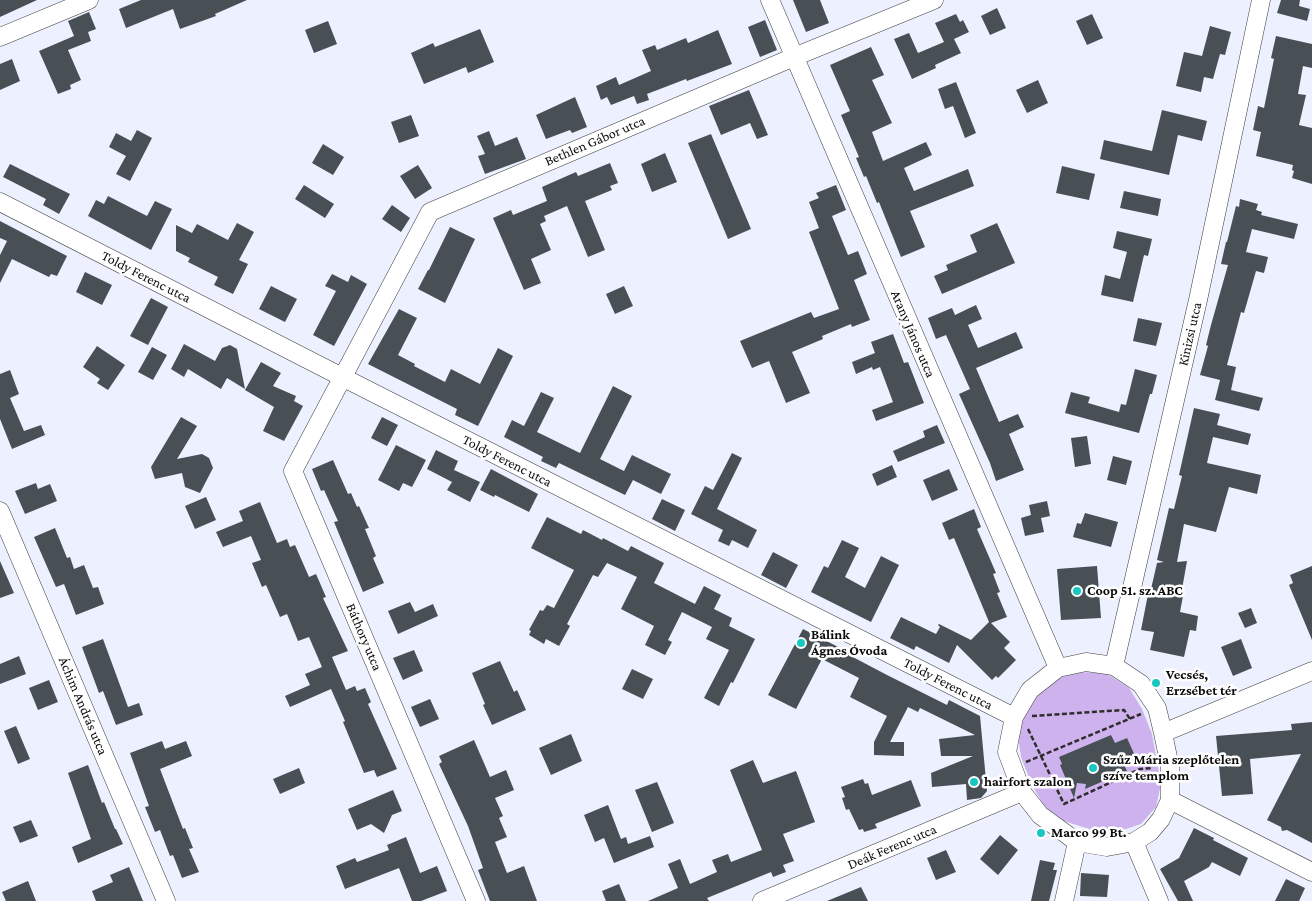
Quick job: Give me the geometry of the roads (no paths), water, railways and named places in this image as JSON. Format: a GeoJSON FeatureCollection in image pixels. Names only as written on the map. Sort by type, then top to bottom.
{"type":"FeatureCollection","features":[{"type":"Feature","properties":{"kind":"street"},"geometry":{"type":"LineString","coordinates":[[0,37],[89,0]]}},
{"type":"Feature","properties":{"kind":"street","name":"Arany János utca"},"geometry":{"type":"LineString","coordinates":[[770,0],[1058,668]]}},
{"type":"Feature","properties":{"kind":"street","name":"Bethlen Gábor utca"},"geometry":{"type":"LineString","coordinates":[[342,377],[430,212],[794,57],[934,0]]}},
{"type":"Feature","properties":{"kind":"street","name":"Kinizsi utca"},"geometry":{"type":"LineString","coordinates":[[1114,666],[1198,300],[1260,0]]}},
{"type":"Feature","properties":{"kind":"street","name":"Toldy Ferenc utca"},"geometry":{"type":"LineString","coordinates":[[0,202],[342,377],[1018,717]]}},
{"type":"Feature","properties":{"kind":"street","name":"Báthory utca"},"geometry":{"type":"LineString","coordinates":[[342,377],[294,471],[476,901]]}},
{"type":"Feature","properties":{"kind":"street","name":"Áchim András utca"},"geometry":{"type":"LineString","coordinates":[[0,511],[166,901]]}},
{"type":"Feature","properties":{"kind":"street"},"geometry":{"type":"LineString","coordinates":[[1086,662],[1114,666],[1141,684],[1157,708],[1170,768],[1170,800],[1161,819],[1150,832],[1134,842],[1107,847],[1076,842],[1040,815],[1022,792],[1007,752],[1018,717],[1030,690],[1058,668],[1086,662]]}},
{"type":"Feature","properties":{"kind":"street"},"geometry":{"type":"LineString","coordinates":[[1163,732],[1312,671]]}},
{"type":"Feature","properties":{"kind":"street","name":"Deák Ferenc utca"},"geometry":{"type":"LineString","coordinates":[[762,901],[1022,792]]}},
{"type":"Feature","properties":{"kind":"street"},"geometry":{"type":"LineString","coordinates":[[1170,800],[1312,872]]}},
{"type":"Feature","properties":{"kind":"street"},"geometry":{"type":"LineString","coordinates":[[1064,901],[1076,842]]}},
{"type":"Feature","properties":{"kind":"street"},"geometry":{"type":"LineString","coordinates":[[1134,842],[1159,901]]}},
{"type":"Feature","properties":{"kind":"place","name":"Coop 51. sz. ABC"},"geometry":{"type":"Point","coordinates":[1077,591]}},
{"type":"Feature","properties":{"kind":"place","name":"Bálink Ágnes Óvoda"},"geometry":{"type":"Point","coordinates":[801,643]}},
{"type":"Feature","properties":{"kind":"place","name":"Vecsés, Erzsébet tér"},"geometry":{"type":"Point","coordinates":[1156,683]}},
{"type":"Feature","properties":{"kind":"place","name":"Szűz Mária szeplőtelen szíve templom"},"geometry":{"type":"Point","coordinates":[1093,768]}},
{"type":"Feature","properties":{"kind":"place","name":"hairfort szalon"},"geometry":{"type":"Point","coordinates":[974,782]}},
{"type":"Feature","properties":{"kind":"place","name":"Marco 99 Bt."},"geometry":{"type":"Point","coordinates":[1041,833]}}]}
